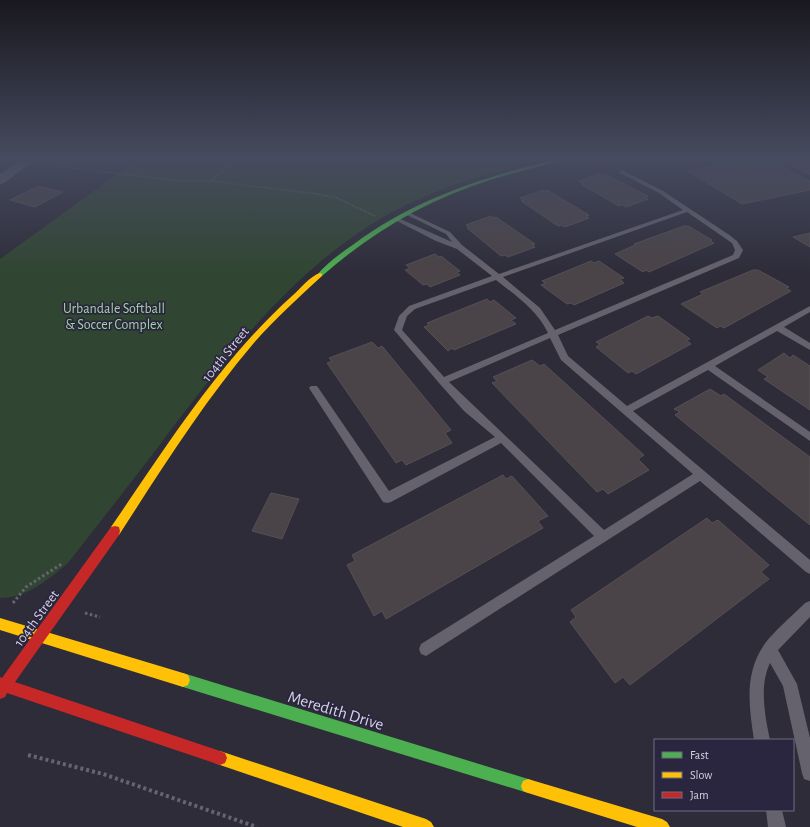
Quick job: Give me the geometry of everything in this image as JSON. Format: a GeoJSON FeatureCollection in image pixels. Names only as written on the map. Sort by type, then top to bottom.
{"type":"FeatureCollection","features":[{"type":"Feature","properties":{"kind":"street","name":"104th Street"},"geometry":{"type":"LineString","coordinates":[[2,687],[62,607],[200,408],[243,351],[292,300],[344,253],[406,213],[448,196]]}},
{"type":"Feature","properties":{"kind":"street","name":"Meredith Drive"},"geometry":{"type":"LineString","coordinates":[[0,624],[662,827]]}},
{"type":"Feature","properties":{"kind":"street"},"geometry":{"type":"LineString","coordinates":[[2,687],[426,827]]}},
{"type":"Feature","properties":{"kind":"lane"},"geometry":{"type":"LineString","coordinates":[[442,381],[736,256],[739,250],[735,242],[667,196]]}},
{"type":"Feature","properties":{"kind":"lane"},"geometry":{"type":"LineString","coordinates":[[603,537],[502,438],[468,408],[442,381],[398,330],[402,316],[408,308],[688,210]]}},
{"type":"Feature","properties":{"kind":"lane"},"geometry":{"type":"LineString","coordinates":[[406,213],[448,233],[459,247],[537,310],[548,324],[564,358],[810,568]]}},
{"type":"Feature","properties":{"kind":"lane"},"geometry":{"type":"LineString","coordinates":[[396,219],[438,240],[459,247]]}},
{"type":"Feature","properties":{"kind":"lane"},"geometry":{"type":"LineString","coordinates":[[626,411],[810,309]]}},
{"type":"Feature","properties":{"kind":"lane"},"geometry":{"type":"LineString","coordinates":[[777,327],[810,347]]}},
{"type":"Feature","properties":{"kind":"lane"},"geometry":{"type":"LineString","coordinates":[[708,365],[810,437]]}},
{"type":"Feature","properties":{"kind":"lane"},"geometry":{"type":"LineString","coordinates":[[314,388],[387,498],[502,438]]}},
{"type":"Feature","properties":{"kind":"lane"},"geometry":{"type":"LineString","coordinates":[[426,649],[701,475]]}},
{"type":"Feature","properties":{"kind":"lane"},"geometry":{"type":"LineString","coordinates":[[762,739],[757,710],[758,672],[769,648],[810,608]]}},
{"type":"Feature","properties":{"kind":"lane"},"geometry":{"type":"LineString","coordinates":[[769,648],[790,684],[810,773]]}},
{"type":"Feature","properties":{"kind":"lane"},"geometry":{"type":"LineString","coordinates":[[774,811],[776,827]]}},
{"type":"Feature","properties":{"kind":"path"},"geometry":{"type":"LineString","coordinates":[[326,196],[350,203],[379,219]]}},
{"type":"Feature","properties":{"kind":"path"},"geometry":{"type":"LineString","coordinates":[[14,603],[20,595]]}},
{"type":"Feature","properties":{"kind":"path"},"geometry":{"type":"LineString","coordinates":[[28,755],[103,774],[257,827]]}},
{"type":"Feature","properties":{"kind":"green space","name":"Urbandale Softball & Soccer Complex"},"geometry":{"type":"Polygon","coordinates":[[[88,196],[428,196],[396,210],[360,232],[327,257],[296,284],[238,345],[68,563],[45,581],[28,591],[19,595],[0,598],[0,259],[88,196]]]}},
{"type":"Feature","properties":{"kind":"building"},"geometry":{"type":"Polygon","coordinates":[[[19,196],[56,196],[35,207],[10,200],[19,196]]]}},
{"type":"Feature","properties":{"kind":"building"},"geometry":{"type":"Polygon","coordinates":[[[527,196],[557,196],[589,215],[586,216],[589,218],[565,227],[561,225],[558,226],[521,201],[524,200],[520,198],[527,196]]]}},
{"type":"Feature","properties":{"kind":"building"},"geometry":{"type":"Polygon","coordinates":[[[601,196],[648,196],[645,197],[648,199],[626,207],[622,205],[619,206],[601,196]]]}},
{"type":"Feature","properties":{"kind":"building"},"geometry":{"type":"Polygon","coordinates":[[[728,196],[783,196],[742,204],[728,196]]]}},
{"type":"Feature","properties":{"kind":"building"},"geometry":{"type":"Polygon","coordinates":[[[491,216],[494,218],[496,217],[535,244],[532,245],[535,247],[508,257],[505,255],[501,256],[467,228],[469,227],[466,225],[491,216]]]}},
{"type":"Feature","properties":{"kind":"building"},"geometry":{"type":"Polygon","coordinates":[[[684,226],[688,226],[712,240],[710,241],[714,243],[649,272],[646,270],[643,272],[615,254],[635,245],[634,244],[684,226]]]}},
{"type":"Feature","properties":{"kind":"building"},"geometry":{"type":"Polygon","coordinates":[[[810,233],[810,247],[793,237],[810,233]]]}},
{"type":"Feature","properties":{"kind":"building"},"geometry":{"type":"Polygon","coordinates":[[[435,254],[439,257],[441,256],[460,271],[457,272],[460,275],[430,287],[427,284],[423,285],[405,270],[410,268],[406,265],[435,254]]]}},
{"type":"Feature","properties":{"kind":"building"},"geometry":{"type":"Polygon","coordinates":[[[591,261],[594,263],[599,261],[624,278],[620,279],[624,283],[574,305],[571,303],[567,304],[541,285],[546,283],[542,281],[591,261]]]}},
{"type":"Feature","properties":{"kind":"building"},"geometry":{"type":"Polygon","coordinates":[[[753,270],[758,270],[789,287],[786,288],[791,291],[724,328],[720,326],[717,328],[681,304],[703,294],[700,292],[753,270]]]}},
{"type":"Feature","properties":{"kind":"building"},"geometry":{"type":"Polygon","coordinates":[[[487,299],[490,302],[494,300],[516,318],[511,320],[516,324],[454,350],[452,348],[448,351],[424,327],[429,325],[427,323],[487,299]]]}},
{"type":"Feature","properties":{"kind":"building"},"geometry":{"type":"Polygon","coordinates":[[[648,316],[652,318],[658,316],[690,339],[686,340],[691,344],[636,374],[632,371],[628,373],[596,347],[600,344],[596,342],[648,316]]]}},
{"type":"Feature","properties":{"kind":"building"},"geometry":{"type":"Polygon","coordinates":[[[372,342],[378,348],[382,346],[451,430],[445,433],[452,443],[406,465],[402,460],[396,463],[327,363],[332,361],[329,358],[372,342]]]}},
{"type":"Feature","properties":{"kind":"building"},"geometry":{"type":"Polygon","coordinates":[[[784,353],[790,358],[793,355],[810,366],[810,410],[764,379],[768,377],[758,370],[784,353]]]}},
{"type":"Feature","properties":{"kind":"building"},"geometry":{"type":"Polygon","coordinates":[[[532,360],[540,366],[544,364],[644,455],[638,459],[649,470],[608,494],[603,489],[597,492],[492,383],[497,381],[493,377],[532,360]]]}},
{"type":"Feature","properties":{"kind":"building"},"geometry":{"type":"Polygon","coordinates":[[[710,389],[721,396],[724,394],[810,457],[810,525],[675,415],[680,412],[674,409],[710,389]]]}},
{"type":"Feature","properties":{"kind":"building"},"geometry":{"type":"Polygon","coordinates":[[[503,475],[506,479],[512,476],[548,516],[538,521],[543,528],[386,619],[382,611],[374,616],[347,565],[355,561],[352,555],[503,475]]]}},
{"type":"Feature","properties":{"kind":"building"},"geometry":{"type":"Polygon","coordinates":[[[271,493],[299,499],[282,539],[252,531],[271,493]]]}},
{"type":"Feature","properties":{"kind":"building"},"geometry":{"type":"Polygon","coordinates":[[[707,518],[712,523],[718,520],[769,565],[761,572],[769,579],[630,685],[623,677],[615,683],[570,622],[576,617],[571,610],[707,518]]]}},
{"type":"Feature","properties":{"kind":"traffic: fast"},"geometry":{"type":"LineString","coordinates":[[320,275],[350,249],[395,219],[442,196]]}},
{"type":"Feature","properties":{"kind":"traffic: fast"},"geometry":{"type":"LineString","coordinates":[[183,680],[528,786]]}},
{"type":"Feature","properties":{"kind":"traffic: slow"},"geometry":{"type":"LineString","coordinates":[[115,531],[192,418],[242,352],[270,322],[320,275]]}},
{"type":"Feature","properties":{"kind":"traffic: slow"},"geometry":{"type":"LineString","coordinates":[[0,624],[183,680]]}},
{"type":"Feature","properties":{"kind":"traffic: slow"},"geometry":{"type":"LineString","coordinates":[[220,758],[426,827]]}},
{"type":"Feature","properties":{"kind":"traffic: slow"},"geometry":{"type":"LineString","coordinates":[[528,786],[662,827]]}},
{"type":"Feature","properties":{"kind":"traffic: jam"},"geometry":{"type":"LineString","coordinates":[[0,692],[115,531]]}},
{"type":"Feature","properties":{"kind":"traffic: jam"},"geometry":{"type":"LineString","coordinates":[[0,684],[220,758]]}}]}
